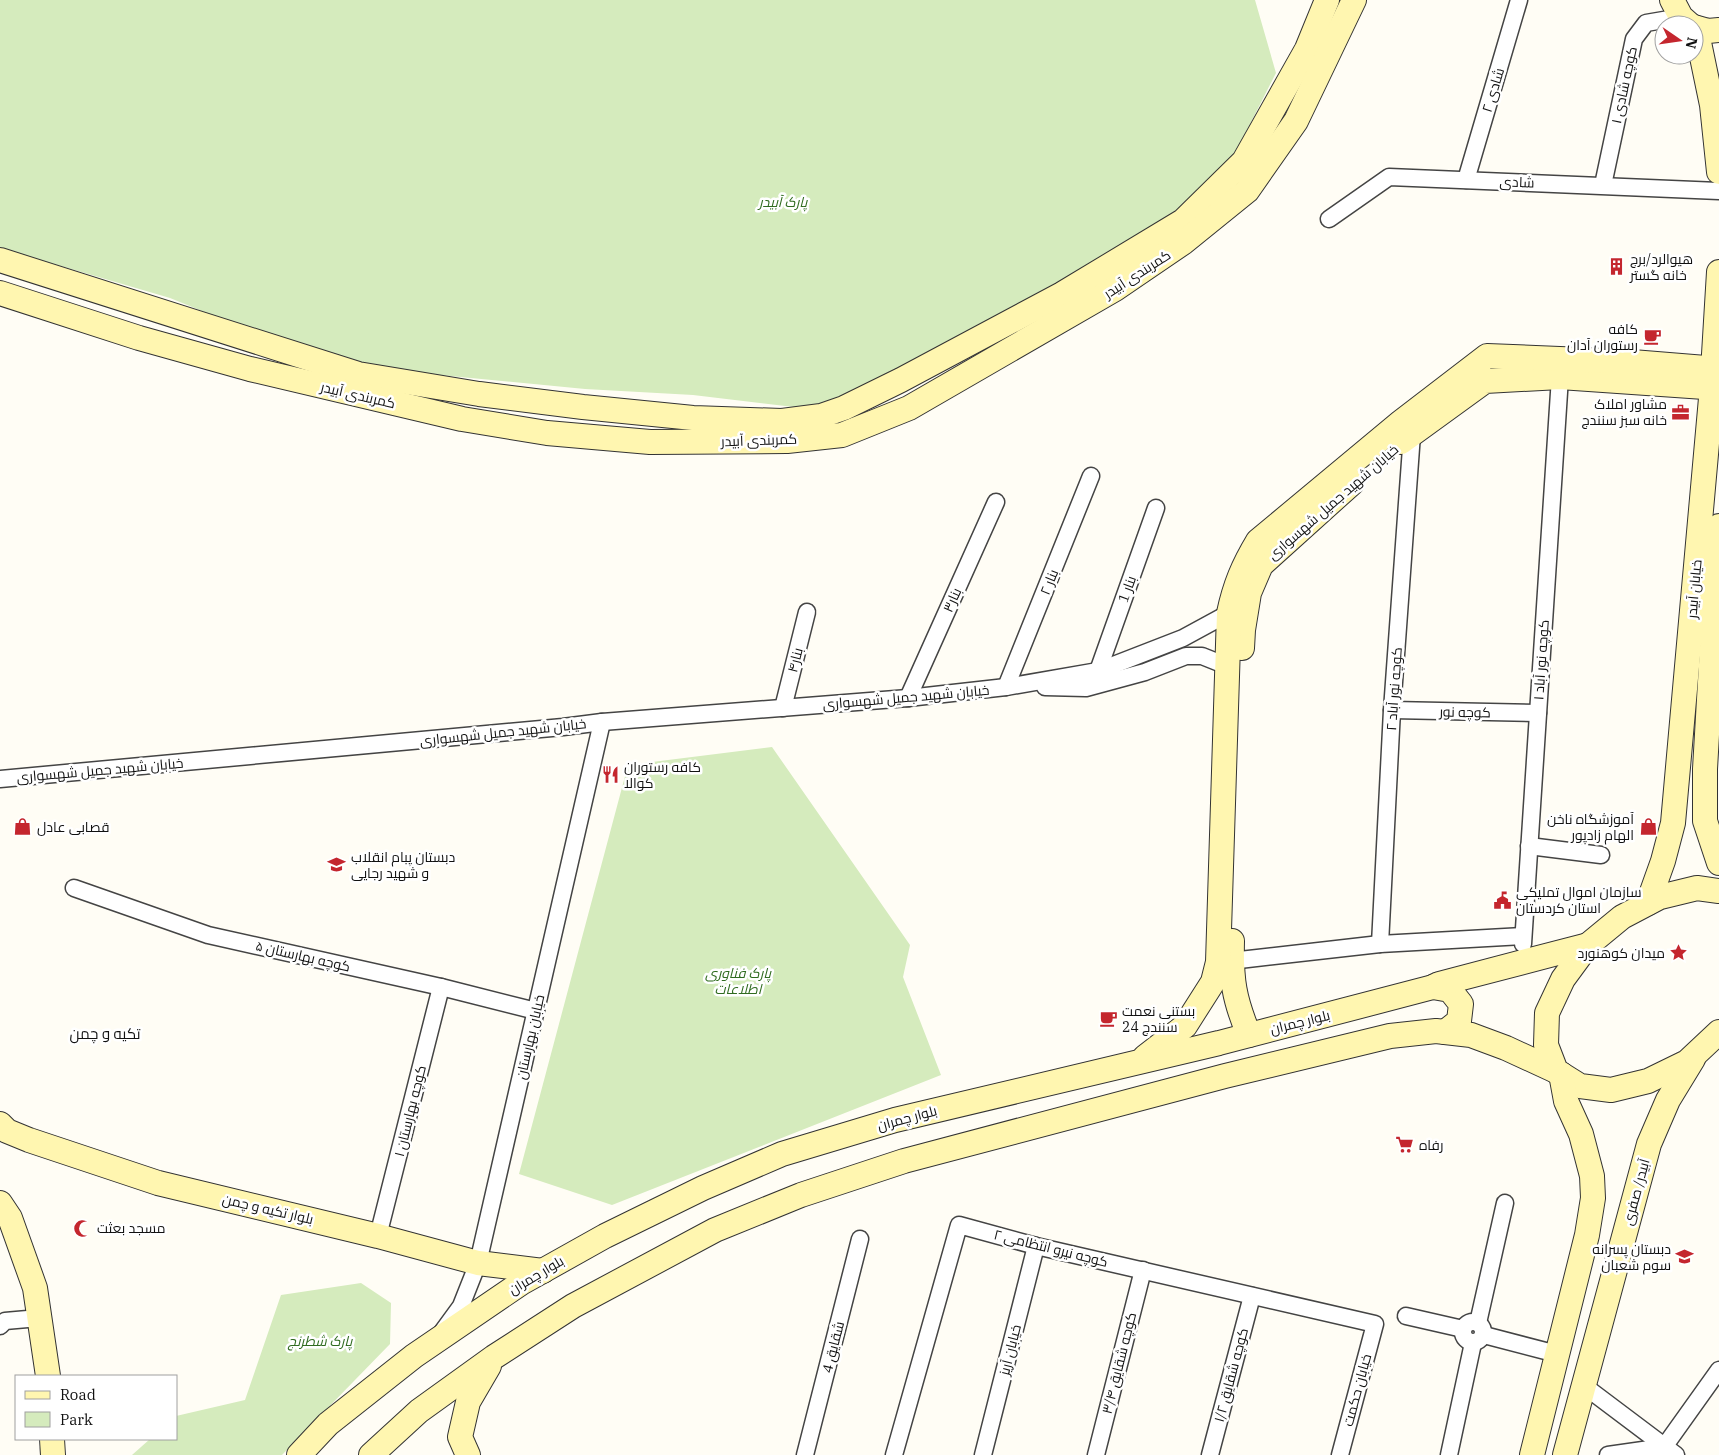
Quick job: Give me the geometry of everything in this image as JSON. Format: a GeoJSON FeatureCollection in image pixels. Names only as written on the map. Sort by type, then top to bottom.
{"type":"FeatureCollection","features":[{"type":"Feature","properties":{"kind":"main road","name":"کمربندی آبیدر"},"geometry":{"type":"LineString","coordinates":[[0,260],[358,374],[479,394],[693,418],[782,421],[821,416],[844,408],[901,380],[1062,294],[1183,221],[1244,161],[1307,49],[1327,0]]}},
{"type":"Feature","properties":{"kind":"main road","name":"کمربندی آبیدر"},"geometry":{"type":"LineString","coordinates":[[0,293],[139,338],[250,369],[462,418],[547,433],[650,442],[787,441],[842,435],[909,408],[1115,289],[1184,242],[1247,190],[1296,121],[1354,0]]}},
{"type":"Feature","properties":{"kind":"main road"},"geometry":{"type":"LineString","coordinates":[[1702,65],[1712,105],[1719,172]]}},
{"type":"Feature","properties":{"kind":"main road","name":"خیابان آبیدر"},"geometry":{"type":"LineString","coordinates":[[1648,903],[1663,861],[1673,824],[1716,378],[1719,272]]}},
{"type":"Feature","properties":{"kind":"main road","name":"خیابان شهید جمیل شهسواری"},"geometry":{"type":"LineString","coordinates":[[1249,1035],[1239,1010],[1225,961],[1227,666],[1228,613],[1235,586],[1258,541],[1401,422],[1487,356],[1632,362],[1716,378]]}},
{"type":"Feature","properties":{"kind":"main road","name":"خیابان شهید جمیل شهسواری"},"geometry":{"type":"LineString","coordinates":[[1138,1062],[1185,1026],[1225,961],[1238,806],[1243,630],[1249,593],[1261,565],[1329,502],[1412,434],[1485,381],[1560,377],[1716,378]]}},
{"type":"Feature","properties":{"kind":"main road","name":"خیابان آبیدر"},"geometry":{"type":"LineString","coordinates":[[1719,526],[1705,769],[1705,821],[1719,863]]}},
{"type":"Feature","properties":{"kind":"main road"},"geometry":{"type":"LineString","coordinates":[[1532,1455],[1587,1234],[1593,1198],[1592,1176],[1586,1149],[1566,1102],[1558,1073],[1546,1045],[1547,1013],[1562,979],[1588,945],[1622,917],[1660,897],[1697,888],[1719,891]]}},
{"type":"Feature","properties":{"kind":"main road","name":"بلوار چمران"},"geometry":{"type":"LineString","coordinates":[[300,1455],[328,1424],[434,1343],[521,1283],[605,1236],[703,1188],[782,1154],[895,1120],[1249,1035],[1433,988],[1439,984],[1588,945]]}},
{"type":"Feature","properties":{"kind":"main road"},"geometry":{"type":"LineString","coordinates":[[1433,988],[1450,990],[1461,1004],[1459,1021],[1445,1032]]}},
{"type":"Feature","properties":{"kind":"main road"},"geometry":{"type":"LineString","coordinates":[[371,1455],[419,1411],[494,1357],[573,1306],[715,1230],[801,1195],[904,1161],[1226,1076],[1390,1036],[1445,1032],[1471,1035],[1506,1048],[1558,1073],[1580,1086],[1611,1090],[1648,1081],[1687,1062],[1719,1032]]}},
{"type":"Feature","properties":{"kind":"main road","name":"آبیدر/ صفری"},"geometry":{"type":"LineString","coordinates":[[1564,1455],[1649,1144],[1668,1100],[1697,1053]]}},
{"type":"Feature","properties":{"kind":"main road","name":"بلوار تکیه و چمن"},"geometry":{"type":"LineString","coordinates":[[2,1128],[29,1140],[158,1183],[378,1236],[478,1263],[543,1271]]}},
{"type":"Feature","properties":{"kind":"main road"},"geometry":{"type":"LineString","coordinates":[[0,1203],[10,1218],[35,1288],[48,1375]]}},
{"type":"Feature","properties":{"kind":"main road"},"geometry":{"type":"LineString","coordinates":[[468,1455],[460,1437],[468,1402],[494,1357]]}},
{"type":"Feature","properties":{"kind":"main road"},"geometry":{"type":"LineString","coordinates":[[52,1440],[53,1455]]}},
{"type":"Feature","properties":{"kind":"street","name":"شادی ۲"},"geometry":{"type":"LineString","coordinates":[[1466,180],[1519,0]]}},
{"type":"Feature","properties":{"kind":"street","name":"کوچه شادی ۱"},"geometry":{"type":"LineString","coordinates":[[1603,185],[1634,39],[1646,23],[1654,23]]}},
{"type":"Feature","properties":{"kind":"street","name":"شادی"},"geometry":{"type":"LineString","coordinates":[[1329,219],[1389,177],[1719,191]]}},
{"type":"Feature","properties":{"kind":"street","name":"کوچه نور آباد ۱"},"geometry":{"type":"LineString","coordinates":[[1380,944],[1523,940],[1560,377]]}},
{"type":"Feature","properties":{"kind":"street","name":"کوچه نور آباد ۲"},"geometry":{"type":"LineString","coordinates":[[1380,944],[1392,710],[1412,434]]}},
{"type":"Feature","properties":{"kind":"street","name":"بنار ۲"},"geometry":{"type":"LineString","coordinates":[[1006,687],[1092,476]]}},
{"type":"Feature","properties":{"kind":"street","name":"بنار۳"},"geometry":{"type":"LineString","coordinates":[[908,698],[996,502]]}},
{"type":"Feature","properties":{"kind":"street","name":"بنار 1"},"geometry":{"type":"LineString","coordinates":[[1098,671],[1156,508]]}},
{"type":"Feature","properties":{"kind":"street","name":"بنار۴"},"geometry":{"type":"LineString","coordinates":[[783,708],[807,612]]}},
{"type":"Feature","properties":{"kind":"street","name":"خیابان شهید جمیل شهسواری"},"geometry":{"type":"LineString","coordinates":[[0,779],[563,728],[602,722],[908,698],[1006,687],[1098,671],[1183,638],[1228,613]]}},
{"type":"Feature","properties":{"kind":"street","name":"خیابان شهید جمیل شهسواری"},"geometry":{"type":"LineString","coordinates":[[1006,687],[1086,688],[1145,672],[1186,656],[1202,656],[1227,666]]}},
{"type":"Feature","properties":{"kind":"street","name":"کوچه نور"},"geometry":{"type":"LineString","coordinates":[[1392,710],[1538,713]]}},
{"type":"Feature","properties":{"kind":"street","name":"خیابان بهارستان"},"geometry":{"type":"LineString","coordinates":[[434,1343],[461,1306],[478,1263],[602,722]]}},
{"type":"Feature","properties":{"kind":"street"},"geometry":{"type":"LineString","coordinates":[[1529,846],[1601,855]]}},
{"type":"Feature","properties":{"kind":"street","name":"کوچه بهارستان ۵"},"geometry":{"type":"LineString","coordinates":[[74,888],[208,935],[441,987],[536,1011]]}},
{"type":"Feature","properties":{"kind":"street"},"geometry":{"type":"LineString","coordinates":[[1225,961],[1380,944]]}},
{"type":"Feature","properties":{"kind":"street","name":"کوچه بهارستان ۱"},"geometry":{"type":"LineString","coordinates":[[378,1236],[441,987]]}},
{"type":"Feature","properties":{"kind":"street"},"geometry":{"type":"LineString","coordinates":[[1449,1455],[1504,1203]]}},
{"type":"Feature","properties":{"kind":"street","name":"کوچه نیرو انتظامی ۲"},"geometry":{"type":"LineString","coordinates":[[894,1455],[959,1225],[1036,1246],[1375,1324]]}},
{"type":"Feature","properties":{"kind":"street","name":"شقایق 4"},"geometry":{"type":"LineString","coordinates":[[805,1455],[860,1239]]}},
{"type":"Feature","properties":{"kind":"street","name":"خیابان آریز"},"geometry":{"type":"LineString","coordinates":[[983,1455],[1036,1246]]}},
{"type":"Feature","properties":{"kind":"street","name":"کوچه شقایق ۳/۴"},"geometry":{"type":"LineString","coordinates":[[1096,1455],[1143,1270]]}},
{"type":"Feature","properties":{"kind":"street","name":"کوچه شقایق ۱/۲"},"geometry":{"type":"LineString","coordinates":[[1210,1455],[1252,1296]]}},
{"type":"Feature","properties":{"kind":"street"},"geometry":{"type":"LineString","coordinates":[[1406,1316],[1557,1354]]}},
{"type":"Feature","properties":{"kind":"street"},"geometry":{"type":"LineString","coordinates":[[0,1326],[5,1321],[39,1318]]}},
{"type":"Feature","properties":{"kind":"street","name":"خیابان حکمت"},"geometry":{"type":"LineString","coordinates":[[1340,1455],[1375,1324]]}},
{"type":"Feature","properties":{"kind":"street"},"geometry":{"type":"LineString","coordinates":[[1670,1451],[1719,1370]]}},
{"type":"Feature","properties":{"kind":"street"},"geometry":{"type":"LineString","coordinates":[[1583,1385],[1670,1451]]}},
{"type":"Feature","properties":{"kind":"street"},"geometry":{"type":"LineString","coordinates":[[1608,1455],[1670,1451]]}},
{"type":"Feature","properties":{"kind":"green space","name":"پارک آبیدر"},"geometry":{"type":"Polygon","coordinates":[[[0,0],[1255,0],[1276,73],[1213,197],[978,334],[819,410],[693,395],[585,389],[335,365],[170,298],[37,259],[0,253],[0,0]]]}},
{"type":"Feature","properties":{"kind":"green space","name":"پارک فناوری اطلاعات"},"geometry":{"type":"Polygon","coordinates":[[[772,747],[910,945],[903,977],[941,1075],[612,1205],[519,1174],[628,765],[772,747]]]}},
{"type":"Feature","properties":{"kind":"green space","name":"پارک شطرنج"},"geometry":{"type":"Polygon","coordinates":[[[361,1283],[391,1303],[390,1344],[282,1455],[132,1455],[149,1440],[178,1440],[178,1416],[245,1400],[281,1295],[361,1283]]]}},
{"type":"Feature","properties":{"kind":"place","name":"هیوالرد/برج خانه گستر"},"geometry":{"type":"Point","coordinates":[1616,267]}},
{"type":"Feature","properties":{"kind":"place","name":"کافه رستوران آدان"},"geometry":{"type":"Point","coordinates":[1652,337]}},
{"type":"Feature","properties":{"kind":"place","name":"مشاور املاک خانه سبز سنندج"},"geometry":{"type":"Point","coordinates":[1681,412]}},
{"type":"Feature","properties":{"kind":"place","name":"کافه رستوران کوالا"},"geometry":{"type":"Point","coordinates":[610,775]}},
{"type":"Feature","properties":{"kind":"place","name":"قصابی عادل"},"geometry":{"type":"Point","coordinates":[23,827]}},
{"type":"Feature","properties":{"kind":"place","name":"آموزشگاه ناخن الهام زادپور"},"geometry":{"type":"Point","coordinates":[1648,827]}},
{"type":"Feature","properties":{"kind":"place","name":"دبستان پبام انقلاب و شهید رجایی"},"geometry":{"type":"Point","coordinates":[337,865]}},
{"type":"Feature","properties":{"kind":"place","name":"سازمان اموال تملیکی استان کردستان"},"geometry":{"type":"Point","coordinates":[1502,900]}},
{"type":"Feature","properties":{"kind":"place","name":"میدان کوهنورد"},"geometry":{"type":"Point","coordinates":[1679,953]}},
{"type":"Feature","properties":{"kind":"place","name":"بستنی نعمت سنندج 24"},"geometry":{"type":"Point","coordinates":[1108,1019]}},
{"type":"Feature","properties":{"kind":"place","name":"رفاه"},"geometry":{"type":"Point","coordinates":[1405,1145]}},
{"type":"Feature","properties":{"kind":"place","name":"مسجد بعثت"},"geometry":{"type":"Point","coordinates":[83,1228]}},
{"type":"Feature","properties":{"kind":"place","name":"دبستان پسرانه سوم شعبان"},"geometry":{"type":"Point","coordinates":[1685,1257]}},
{"type":"Feature","properties":{"kind":"district","name":"تکیه و چمن"},"geometry":{"type":"Point","coordinates":[105,1033]}}]}
